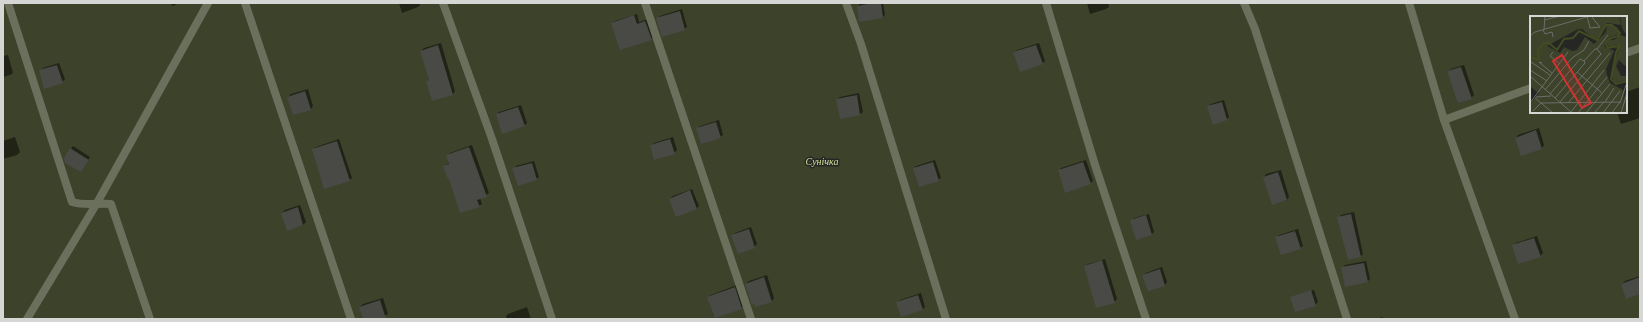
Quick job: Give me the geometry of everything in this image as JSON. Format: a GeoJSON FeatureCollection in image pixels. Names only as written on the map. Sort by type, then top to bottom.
{"type":"FeatureCollection","features":[{"type":"Feature","properties":{"kind":"street"},"geometry":{"type":"LineString","coordinates":[[8,3],[72,202],[83,206],[97,203],[111,204],[150,319]]}},
{"type":"Feature","properties":{"kind":"street"},"geometry":{"type":"LineString","coordinates":[[27,319],[97,203],[208,3]]}},
{"type":"Feature","properties":{"kind":"street"},"geometry":{"type":"LineString","coordinates":[[245,3],[351,319]]}},
{"type":"Feature","properties":{"kind":"street"},"geometry":{"type":"LineString","coordinates":[[443,3],[492,139],[552,319]]}},
{"type":"Feature","properties":{"kind":"street"},"geometry":{"type":"LineString","coordinates":[[645,3],[751,319]]}},
{"type":"Feature","properties":{"kind":"street"},"geometry":{"type":"LineString","coordinates":[[846,3],[946,319]]}},
{"type":"Feature","properties":{"kind":"street"},"geometry":{"type":"LineString","coordinates":[[1046,3],[1095,165],[1146,319]]}},
{"type":"Feature","properties":{"kind":"street"},"geometry":{"type":"LineString","coordinates":[[1244,3],[1255,29],[1348,319]]}},
{"type":"Feature","properties":{"kind":"street"},"geometry":{"type":"LineString","coordinates":[[1409,3],[1444,120],[1515,319]]}},
{"type":"Feature","properties":{"kind":"street"},"geometry":{"type":"LineString","coordinates":[[1627,53],[1640,48]]}},
{"type":"Feature","properties":{"kind":"street"},"geometry":{"type":"LineString","coordinates":[[1444,120],[1530,88]]}},
{"type":"Feature","properties":{"kind":"green space","name":"Сунічка"},"geometry":{"type":"Polygon","coordinates":[[[3,3],[1640,3],[1640,319],[3,319],[3,3]]]}},
{"type":"Feature","properties":{"kind":"building"},"geometry":{"type":"Polygon","coordinates":[[[881,3],[883,18],[859,22],[857,6],[881,3]]]}},
{"type":"Feature","properties":{"kind":"building"},"geometry":{"type":"Polygon","coordinates":[[[680,11],[685,30],[662,37],[656,18],[680,11]]]}},
{"type":"Feature","properties":{"kind":"building"},"geometry":{"type":"Polygon","coordinates":[[[634,15],[637,24],[645,21],[652,40],[620,50],[611,23],[634,15]]]}},
{"type":"Feature","properties":{"kind":"building"},"geometry":{"type":"Polygon","coordinates":[[[438,45],[453,95],[432,101],[426,81],[429,80],[420,51],[438,45]]]}},
{"type":"Feature","properties":{"kind":"building"},"geometry":{"type":"Polygon","coordinates":[[[1036,45],[1043,64],[1020,72],[1013,52],[1036,45]]]}},
{"type":"Feature","properties":{"kind":"building"},"geometry":{"type":"Polygon","coordinates":[[[57,65],[63,83],[44,89],[39,70],[57,65]]]}},
{"type":"Feature","properties":{"kind":"building"},"geometry":{"type":"Polygon","coordinates":[[[1461,67],[1472,99],[1458,103],[1447,71],[1461,67]]]}},
{"type":"Feature","properties":{"kind":"building"},"geometry":{"type":"Polygon","coordinates":[[[305,91],[311,110],[293,115],[287,97],[305,91]]]}},
{"type":"Feature","properties":{"kind":"building"},"geometry":{"type":"Polygon","coordinates":[[[857,95],[860,115],[840,119],[836,99],[857,95]]]}},
{"type":"Feature","properties":{"kind":"building"},"geometry":{"type":"Polygon","coordinates":[[[1222,102],[1227,120],[1213,125],[1207,106],[1222,102]]]}},
{"type":"Feature","properties":{"kind":"building"},"geometry":{"type":"Polygon","coordinates":[[[518,107],[525,126],[502,134],[496,114],[518,107]]]}},
{"type":"Feature","properties":{"kind":"building"},"geometry":{"type":"Polygon","coordinates":[[[716,122],[721,138],[701,144],[696,128],[716,122]]]}},
{"type":"Feature","properties":{"kind":"building"},"geometry":{"type":"Polygon","coordinates":[[[1536,130],[1542,149],[1521,156],[1515,138],[1536,130]]]}},
{"type":"Feature","properties":{"kind":"building"},"geometry":{"type":"Polygon","coordinates":[[[670,139],[675,154],[654,160],[650,145],[670,139]]]}},
{"type":"Feature","properties":{"kind":"building"},"geometry":{"type":"Polygon","coordinates":[[[337,141],[350,181],[324,189],[312,149],[337,141]]]}},
{"type":"Feature","properties":{"kind":"building"},"geometry":{"type":"Polygon","coordinates":[[[469,147],[487,197],[477,200],[480,207],[460,213],[449,179],[443,166],[449,164],[446,155],[469,147]]]}},
{"type":"Feature","properties":{"kind":"building"},"geometry":{"type":"Polygon","coordinates":[[[70,148],[89,160],[81,172],[65,163],[64,158],[70,148]]]}},
{"type":"Feature","properties":{"kind":"building"},"geometry":{"type":"Polygon","coordinates":[[[933,162],[939,181],[919,187],[913,168],[933,162]]]}},
{"type":"Feature","properties":{"kind":"building"},"geometry":{"type":"Polygon","coordinates":[[[1083,162],[1091,184],[1065,193],[1058,170],[1083,162]]]}},
{"type":"Feature","properties":{"kind":"building"},"geometry":{"type":"Polygon","coordinates":[[[532,163],[537,180],[518,186],[512,168],[532,163]]]}},
{"type":"Feature","properties":{"kind":"building"},"geometry":{"type":"Polygon","coordinates":[[[1278,172],[1287,200],[1272,205],[1263,177],[1278,172]]]}},
{"type":"Feature","properties":{"kind":"building"},"geometry":{"type":"Polygon","coordinates":[[[690,190],[697,209],[676,217],[669,199],[690,190]]]}},
{"type":"Feature","properties":{"kind":"building"},"geometry":{"type":"Polygon","coordinates":[[[298,207],[303,225],[287,231],[281,213],[298,207]]]}},
{"type":"Feature","properties":{"kind":"building"},"geometry":{"type":"Polygon","coordinates":[[[1351,214],[1361,257],[1348,260],[1337,217],[1351,214]]]}},
{"type":"Feature","properties":{"kind":"building"},"geometry":{"type":"Polygon","coordinates":[[[1146,215],[1152,235],[1136,240],[1130,220],[1146,215]]]}},
{"type":"Feature","properties":{"kind":"building"},"geometry":{"type":"Polygon","coordinates":[[[749,229],[755,248],[738,254],[731,235],[749,229]]]}},
{"type":"Feature","properties":{"kind":"building"},"geometry":{"type":"Polygon","coordinates":[[[1295,231],[1301,249],[1281,255],[1275,237],[1295,231]]]}},
{"type":"Feature","properties":{"kind":"building"},"geometry":{"type":"Polygon","coordinates":[[[1534,238],[1541,257],[1518,264],[1512,245],[1534,238]]]}},
{"type":"Feature","properties":{"kind":"building"},"geometry":{"type":"Polygon","coordinates":[[[1102,260],[1115,303],[1096,308],[1084,266],[1102,260]]]}},
{"type":"Feature","properties":{"kind":"building"},"geometry":{"type":"Polygon","coordinates":[[[1364,263],[1368,282],[1345,287],[1341,267],[1364,263]]]}},
{"type":"Feature","properties":{"kind":"building"},"geometry":{"type":"Polygon","coordinates":[[[1160,269],[1165,286],[1148,291],[1142,275],[1160,269]]]}},
{"type":"Feature","properties":{"kind":"building"},"geometry":{"type":"Polygon","coordinates":[[[764,277],[772,302],[755,307],[755,304],[752,305],[745,284],[764,277]]]}},
{"type":"Feature","properties":{"kind":"building"},"geometry":{"type":"Polygon","coordinates":[[[1640,277],[1640,294],[1626,299],[1621,284],[1640,277]]]}},
{"type":"Feature","properties":{"kind":"building"},"geometry":{"type":"Polygon","coordinates":[[[735,287],[742,309],[715,318],[707,297],[735,287]]]}},
{"type":"Feature","properties":{"kind":"building"},"geometry":{"type":"Polygon","coordinates":[[[1311,290],[1316,306],[1295,312],[1290,297],[1311,290]]]}},
{"type":"Feature","properties":{"kind":"building"},"geometry":{"type":"Polygon","coordinates":[[[918,295],[923,310],[901,317],[896,302],[918,295]]]}},
{"type":"Feature","properties":{"kind":"building"},"geometry":{"type":"Polygon","coordinates":[[[380,300],[386,319],[363,319],[359,307],[380,300]]]}}]}
